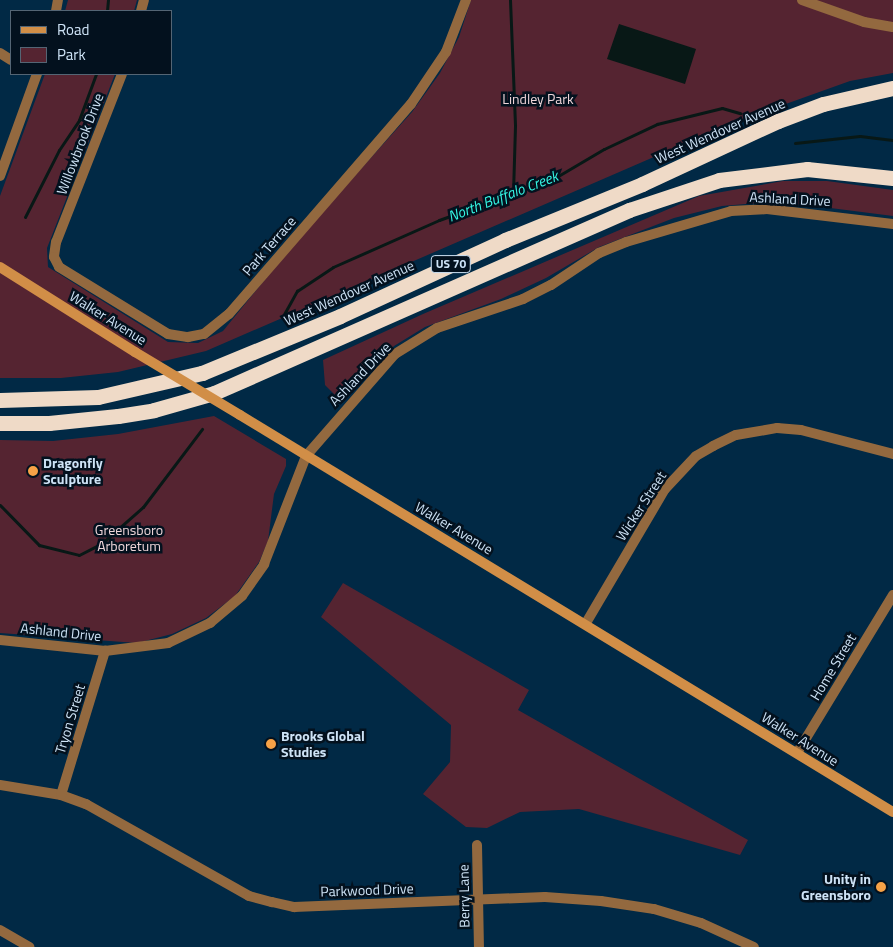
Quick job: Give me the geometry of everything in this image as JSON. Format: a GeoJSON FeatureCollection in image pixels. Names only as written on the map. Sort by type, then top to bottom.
{"type":"FeatureCollection","features":[{"type":"Feature","properties":{"kind":"highway","name":"West Wendover Avenue"},"geometry":{"type":"LineString","coordinates":[[0,400],[98,397],[202,373],[340,316],[505,240],[642,184],[778,121],[823,104],[893,88]]}},
{"type":"Feature","properties":{"kind":"highway","name":"US 70"},"geometry":{"type":"LineString","coordinates":[[0,422],[49,423],[118,416],[214,393],[629,210],[719,180],[808,169],[893,178]]}},
{"type":"Feature","properties":{"kind":"street","name":"Park Terrace"},"geometry":{"type":"LineString","coordinates":[[63,225],[54,257],[59,267],[168,334],[188,337],[204,334],[228,314],[427,84],[456,33],[466,0]]}},
{"type":"Feature","properties":{"kind":"street"},"geometry":{"type":"LineString","coordinates":[[802,0],[864,22],[893,26]]}},
{"type":"Feature","properties":{"kind":"street"},"geometry":{"type":"LineString","coordinates":[[0,176],[36,75]]}},
{"type":"Feature","properties":{"kind":"street","name":"Willowbrook Drive"},"geometry":{"type":"LineString","coordinates":[[63,225],[122,75]]}},
{"type":"Feature","properties":{"kind":"street","name":"Ashland Drive"},"geometry":{"type":"LineString","coordinates":[[0,640],[105,651],[168,644],[210,623],[242,596],[274,543],[295,478],[306,456],[345,409],[403,349],[437,328],[523,299],[551,286],[599,253],[626,242],[731,211],[767,209],[893,224]]}},
{"type":"Feature","properties":{"kind":"street","name":"Walker Avenue"},"geometry":{"type":"LineString","coordinates":[[0,268],[306,456],[586,623],[893,812]]}},
{"type":"Feature","properties":{"kind":"street","name":"Wicker Street"},"geometry":{"type":"LineString","coordinates":[[586,623],[666,489],[696,456],[713,446],[736,435],[776,428],[800,430],[893,454]]}},
{"type":"Feature","properties":{"kind":"street","name":"Home Street"},"geometry":{"type":"LineString","coordinates":[[797,754],[893,594]]}},
{"type":"Feature","properties":{"kind":"street","name":"Tryon Street"},"geometry":{"type":"LineString","coordinates":[[60,794],[105,651]]}},
{"type":"Feature","properties":{"kind":"street","name":"Parkwood Drive"},"geometry":{"type":"LineString","coordinates":[[0,785],[60,794],[114,818],[249,896],[294,907],[545,897],[601,901],[654,909],[701,922],[754,947]]}},
{"type":"Feature","properties":{"kind":"street","name":"Berry Lane"},"geometry":{"type":"LineString","coordinates":[[477,845],[479,947]]}},
{"type":"Feature","properties":{"kind":"street"},"geometry":{"type":"LineString","coordinates":[[0,930],[30,947]]}},
{"type":"Feature","properties":{"kind":"green space"},"geometry":{"type":"Polygon","coordinates":[[[68,0],[137,0],[134,10],[65,10],[68,0]]]}},
{"type":"Feature","properties":{"kind":"green space","name":"Lindley Park"},"geometry":{"type":"Polygon","coordinates":[[[471,0],[893,0],[893,73],[850,81],[730,124],[206,351],[118,372],[61,378],[0,378],[0,196],[45,75],[115,75],[47,248],[48,267],[168,342],[198,343],[223,331],[299,238],[412,112],[440,73],[459,37],[471,0]]]}},
{"type":"Feature","properties":{"kind":"green space"},"geometry":{"type":"Polygon","coordinates":[[[783,181],[827,181],[893,190],[893,216],[807,205],[758,203],[722,206],[674,218],[599,247],[546,278],[501,299],[425,327],[394,346],[339,399],[325,385],[323,360],[423,314],[699,196],[783,181]]]}},
{"type":"Feature","properties":{"kind":"green space","name":"Greensboro Arboretum"},"geometry":{"type":"Polygon","coordinates":[[[214,416],[286,459],[286,466],[274,494],[268,541],[259,562],[235,596],[206,618],[172,634],[137,643],[0,633],[0,440],[53,441],[118,434],[214,416]]]}},
{"type":"Feature","properties":{"kind":"green space"},"geometry":{"type":"Polygon","coordinates":[[[343,583],[529,690],[518,710],[748,840],[740,855],[579,809],[520,812],[487,828],[466,827],[423,794],[450,762],[451,725],[321,617],[343,583]]]}},
{"type":"Feature","properties":{"kind":"shaded area"},"geometry":{"type":"Polygon","coordinates":[[[619,24],[696,49],[685,84],[607,59],[619,24]]]}},
{"type":"Feature","properties":{"kind":"waterway"},"geometry":{"type":"LineString","coordinates":[[107,10],[108,0]]}},
{"type":"Feature","properties":{"kind":"waterway"},"geometry":{"type":"LineString","coordinates":[[510,0],[515,126],[513,193]]}},
{"type":"Feature","properties":{"kind":"waterway"},"geometry":{"type":"LineString","coordinates":[[25,217],[59,150],[79,120],[96,75]]}},
{"type":"Feature","properties":{"kind":"waterway","name":"North Buffalo Creek"},"geometry":{"type":"LineString","coordinates":[[283,316],[297,291],[333,267],[439,220],[553,179],[604,149],[657,124],[722,108],[740,113]]}},
{"type":"Feature","properties":{"kind":"waterway","name":"North Buffalo Creek"},"geometry":{"type":"LineString","coordinates":[[795,143],[860,136],[893,140]]}},
{"type":"Feature","properties":{"kind":"waterway","name":"North Buffalo Creek"},"geometry":{"type":"LineString","coordinates":[[0,505],[39,545],[79,555],[101,544],[143,507],[202,429]]}},
{"type":"Feature","properties":{"kind":"place","name":"Dragonfly Sculpture"},"geometry":{"type":"Point","coordinates":[33,471]}},
{"type":"Feature","properties":{"kind":"place","name":"Brooks Global Studies"},"geometry":{"type":"Point","coordinates":[271,744]}},
{"type":"Feature","properties":{"kind":"place","name":"Unity in Greensboro"},"geometry":{"type":"Point","coordinates":[881,887]}}]}
